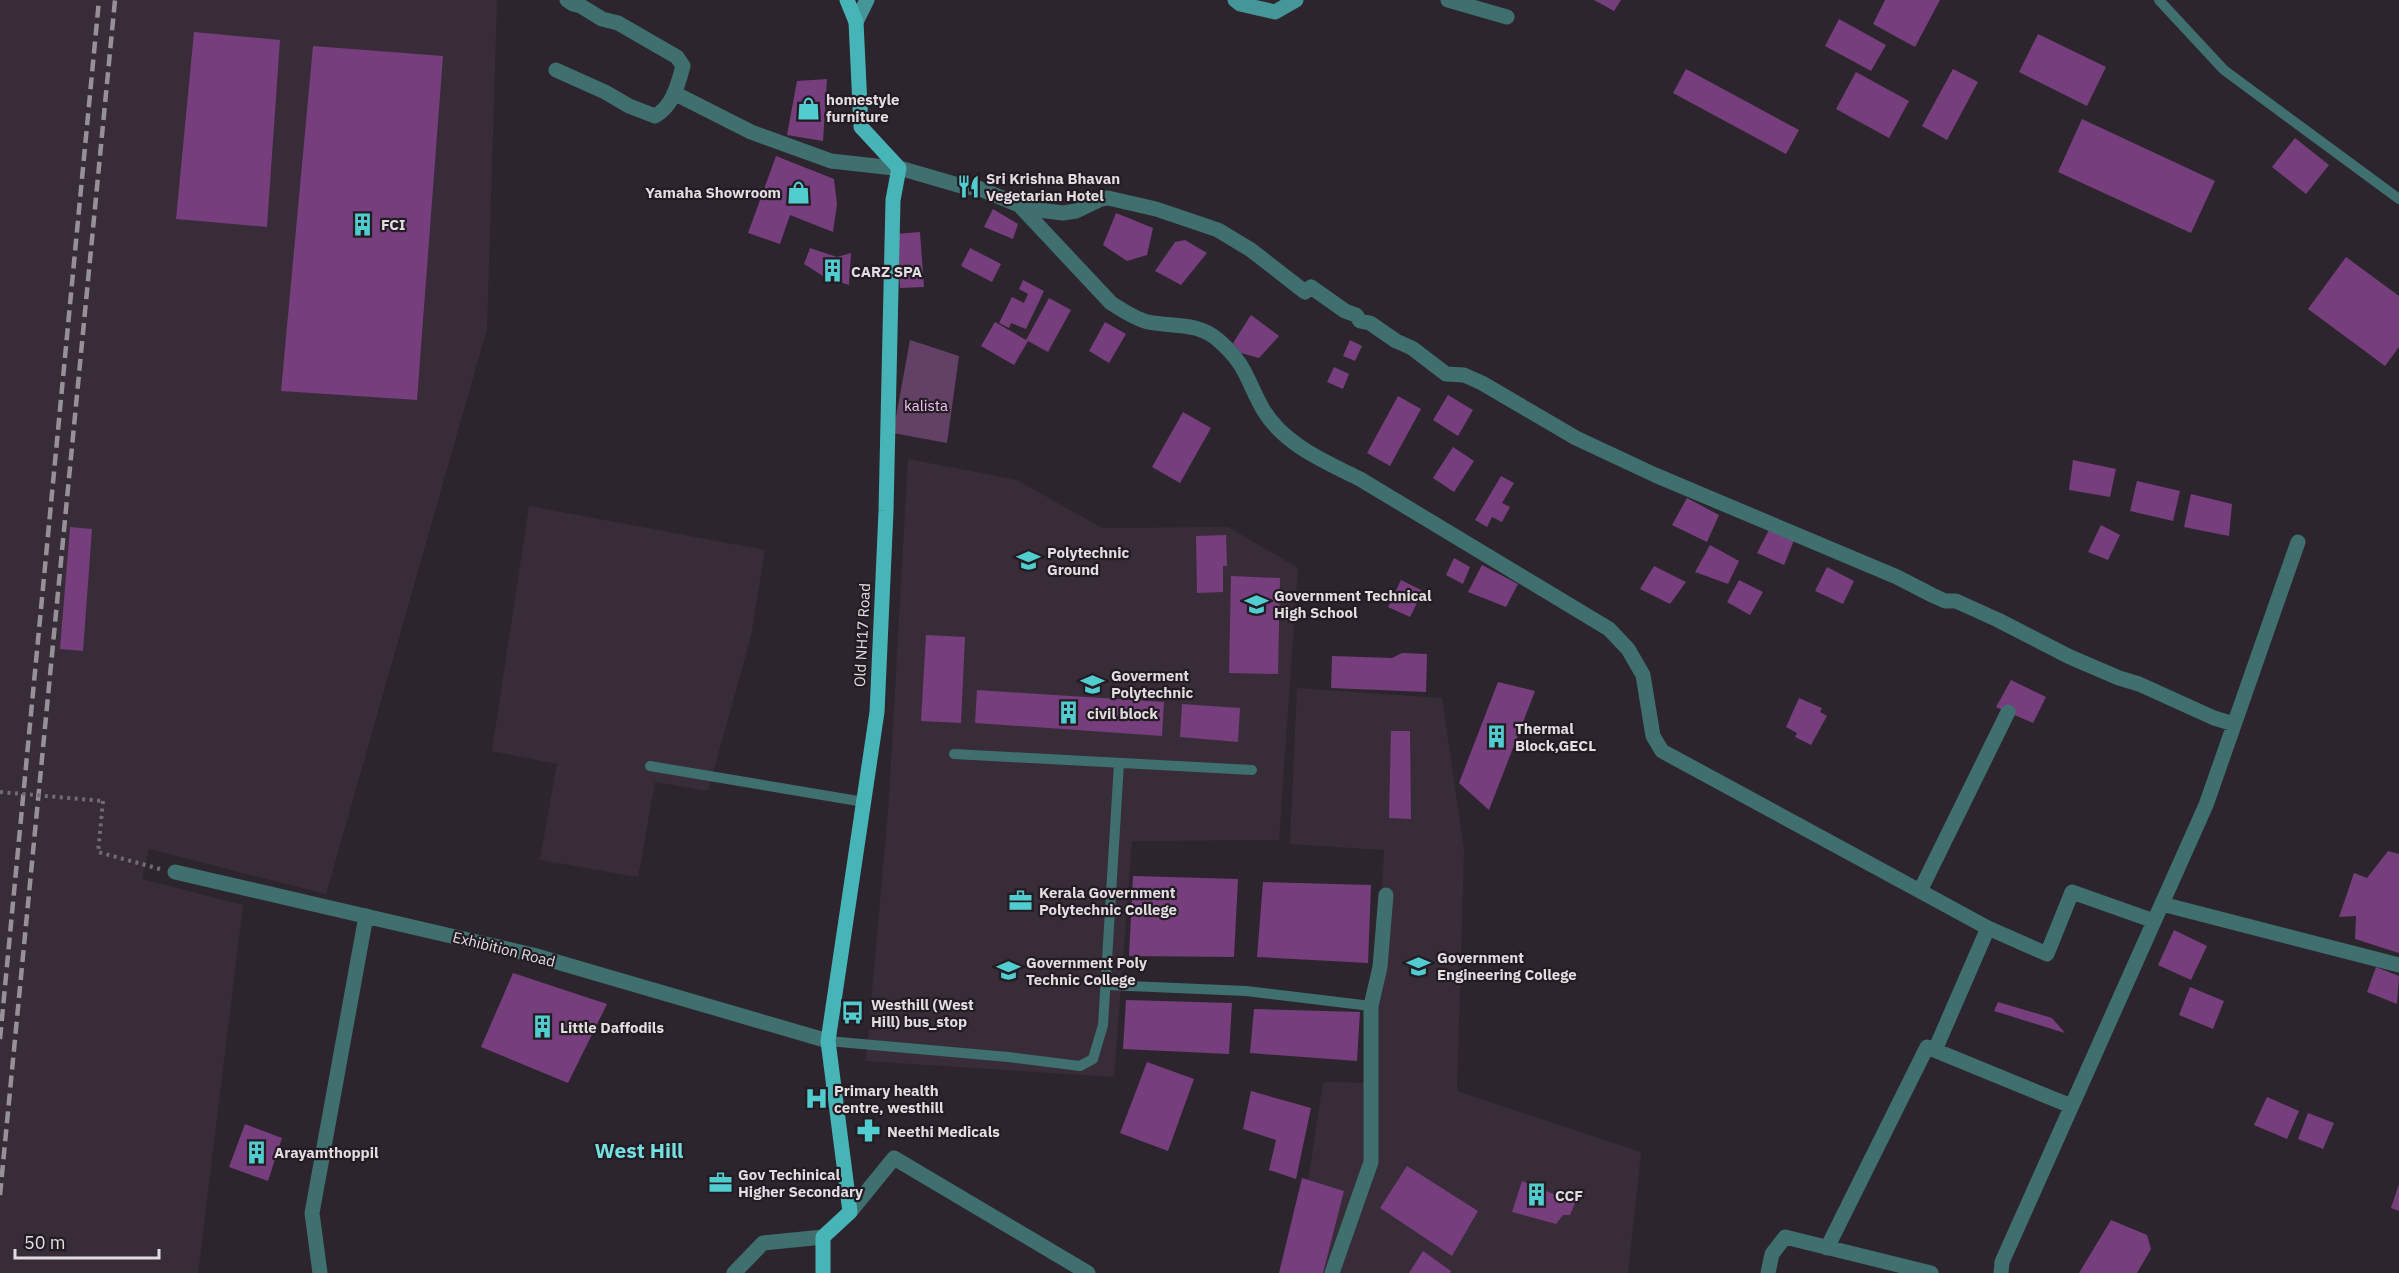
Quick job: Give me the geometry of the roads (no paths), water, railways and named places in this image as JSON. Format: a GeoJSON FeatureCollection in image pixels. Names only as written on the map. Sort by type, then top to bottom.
{"type":"FeatureCollection","features":[{"type":"Feature","properties":{"kind":"main road"},"geometry":{"type":"LineString","coordinates":[[846,0],[856,22],[861,127],[899,168]]}},
{"type":"Feature","properties":{"kind":"main road","name":"Old NH17 Road"},"geometry":{"type":"LineString","coordinates":[[850,1212],[828,1041],[877,712],[886,511],[893,200],[899,168]]}},
{"type":"Feature","properties":{"kind":"main road"},"geometry":{"type":"LineString","coordinates":[[823,1273],[823,1237],[850,1212]]}},
{"type":"Feature","properties":{"kind":"street"},"geometry":{"type":"LineString","coordinates":[[556,70],[655,116],[663,112],[674,93],[681,78],[683,66],[677,57],[618,23],[602,19],[567,0]]}},
{"type":"Feature","properties":{"kind":"street"},"geometry":{"type":"LineString","coordinates":[[856,22],[867,0]]}},
{"type":"Feature","properties":{"kind":"street"},"geometry":{"type":"LineString","coordinates":[[1235,0],[1240,4],[1275,12],[1296,0]]}},
{"type":"Feature","properties":{"kind":"street"},"geometry":{"type":"LineString","coordinates":[[1448,0],[1507,17]]}},
{"type":"Feature","properties":{"kind":"street"},"geometry":{"type":"LineString","coordinates":[[674,93],[751,132],[797,151],[831,161],[899,168],[965,187],[973,186],[1019,205],[1039,210],[1076,211],[1108,198],[1156,209],[1211,227],[1251,250],[1305,292],[1311,287],[1345,311],[1356,315],[1360,321],[1370,323],[1396,341],[1412,348],[1446,374],[1464,375],[1482,383],[1576,438],[1692,491],[1897,577],[1932,596],[1945,601],[1956,601],[2113,676],[2139,684],[2214,718],[2234,724]]}},
{"type":"Feature","properties":{"kind":"street"},"geometry":{"type":"LineString","coordinates":[[1019,205],[1111,303],[1147,321],[1196,327],[1216,338],[1239,360],[1264,411],[1283,434],[1319,459],[1360,479],[1610,629],[1628,650],[1643,675],[1653,736],[1662,751],[1988,928],[2048,954],[2072,892],[2154,921]]}},
{"type":"Feature","properties":{"kind":"street"},"geometry":{"type":"LineString","coordinates":[[2001,1273],[2002,1262],[2206,805],[2298,542]]}},
{"type":"Feature","properties":{"kind":"street"},"geometry":{"type":"LineString","coordinates":[[1920,891],[2008,712]]}},
{"type":"Feature","properties":{"kind":"street","name":"Exhibition Road"},"geometry":{"type":"LineString","coordinates":[[175,872],[533,955],[828,1041]]}},
{"type":"Feature","properties":{"kind":"street"},"geometry":{"type":"LineString","coordinates":[[1332,1273],[1371,1162],[1371,1006],[1380,967],[1386,895]]}},
{"type":"Feature","properties":{"kind":"street"},"geometry":{"type":"LineString","coordinates":[[2162,904],[2399,965]]}},
{"type":"Feature","properties":{"kind":"street"},"geometry":{"type":"LineString","coordinates":[[320,1273],[312,1213],[366,916]]}},
{"type":"Feature","properties":{"kind":"street"},"geometry":{"type":"LineString","coordinates":[[1935,1050],[1988,928]]}},
{"type":"Feature","properties":{"kind":"street"},"geometry":{"type":"LineString","coordinates":[[1827,1248],[1927,1047],[2072,1106]]}},
{"type":"Feature","properties":{"kind":"street"},"geometry":{"type":"LineString","coordinates":[[850,1212],[894,1158],[1088,1273]]}},
{"type":"Feature","properties":{"kind":"street"},"geometry":{"type":"LineString","coordinates":[[734,1273],[763,1244],[823,1237]]}},
{"type":"Feature","properties":{"kind":"street"},"geometry":{"type":"LineString","coordinates":[[1768,1273],[1772,1254],[1785,1237],[1931,1273]]}},
{"type":"Feature","properties":{"kind":"lane"},"geometry":{"type":"LineString","coordinates":[[2159,0],[2224,70],[2399,199]]}},
{"type":"Feature","properties":{"kind":"lane"},"geometry":{"type":"LineString","coordinates":[[954,754],[1252,770]]}},
{"type":"Feature","properties":{"kind":"lane"},"geometry":{"type":"LineString","coordinates":[[828,1041],[1008,1057],[1080,1066],[1093,1059],[1103,1025],[1119,763]]}},
{"type":"Feature","properties":{"kind":"lane"},"geometry":{"type":"LineString","coordinates":[[650,766],[864,802]]}},
{"type":"Feature","properties":{"kind":"lane"},"geometry":{"type":"LineString","coordinates":[[1106,985],[1246,991],[1371,1006]]}},
{"type":"Feature","properties":{"kind":"railway"},"geometry":{"type":"LineString","coordinates":[[0,1039],[99,0]]}},
{"type":"Feature","properties":{"kind":"railway"},"geometry":{"type":"LineString","coordinates":[[0,1195],[115,0]]}},
{"type":"Feature","properties":{"kind":"place","name":"homestyle furniture"},"geometry":{"type":"Point","coordinates":[808,108]}},
{"type":"Feature","properties":{"kind":"place","name":"Sri Krishna Bhavan Vegetarian Hotel"},"geometry":{"type":"Point","coordinates":[968,187]}},
{"type":"Feature","properties":{"kind":"place","name":"Yamaha Showroom"},"geometry":{"type":"Point","coordinates":[799,192]}},
{"type":"Feature","properties":{"kind":"place","name":"FCI"},"geometry":{"type":"Point","coordinates":[363,224]}},
{"type":"Feature","properties":{"kind":"place","name":"CARZ SPA"},"geometry":{"type":"Point","coordinates":[833,271]}},
{"type":"Feature","properties":{"kind":"place","name":"Polytechnic Ground"},"geometry":{"type":"Point","coordinates":[1029,561]}},
{"type":"Feature","properties":{"kind":"place","name":"Government Technical High School"},"geometry":{"type":"Point","coordinates":[1256,604]}},
{"type":"Feature","properties":{"kind":"place","name":"Goverment Polytechnic"},"geometry":{"type":"Point","coordinates":[1093,684]}},
{"type":"Feature","properties":{"kind":"place","name":"civil block"},"geometry":{"type":"Point","coordinates":[1069,713]}},
{"type":"Feature","properties":{"kind":"place","name":"Thermal Block,GECL"},"geometry":{"type":"Point","coordinates":[1497,737]}},
{"type":"Feature","properties":{"kind":"place","name":"Kerala Government Polytechnic College"},"geometry":{"type":"Point","coordinates":[1021,901]}},
{"type":"Feature","properties":{"kind":"place","name":"Government Engineering College"},"geometry":{"type":"Point","coordinates":[1419,966]}},
{"type":"Feature","properties":{"kind":"place","name":"Government Poly Technic College"},"geometry":{"type":"Point","coordinates":[1008,971]}},
{"type":"Feature","properties":{"kind":"place","name":"Westhill (West Hill) bus_stop"},"geometry":{"type":"Point","coordinates":[853,1013]}},
{"type":"Feature","properties":{"kind":"place","name":"Little Daffodils"},"geometry":{"type":"Point","coordinates":[542,1027]}},
{"type":"Feature","properties":{"kind":"place","name":"Primary health centre, westhill"},"geometry":{"type":"Point","coordinates":[816,1099]}},
{"type":"Feature","properties":{"kind":"place","name":"Neethi Medicals"},"geometry":{"type":"Point","coordinates":[869,1131]}},
{"type":"Feature","properties":{"kind":"place","name":"Arayamthoppil"},"geometry":{"type":"Point","coordinates":[256,1152]}},
{"type":"Feature","properties":{"kind":"place","name":"Gov Techinical Higher Secondary"},"geometry":{"type":"Point","coordinates":[720,1183]}},
{"type":"Feature","properties":{"kind":"place","name":"CCF"},"geometry":{"type":"Point","coordinates":[1537,1195]}},
{"type":"Feature","properties":{"kind":"district","name":"West Hill"},"geometry":{"type":"Point","coordinates":[639,1150]}},
{"type":"Feature","properties":{"kind":"park label","name":"kalista"},"geometry":{"type":"Point","coordinates":[926,405]}}]}
